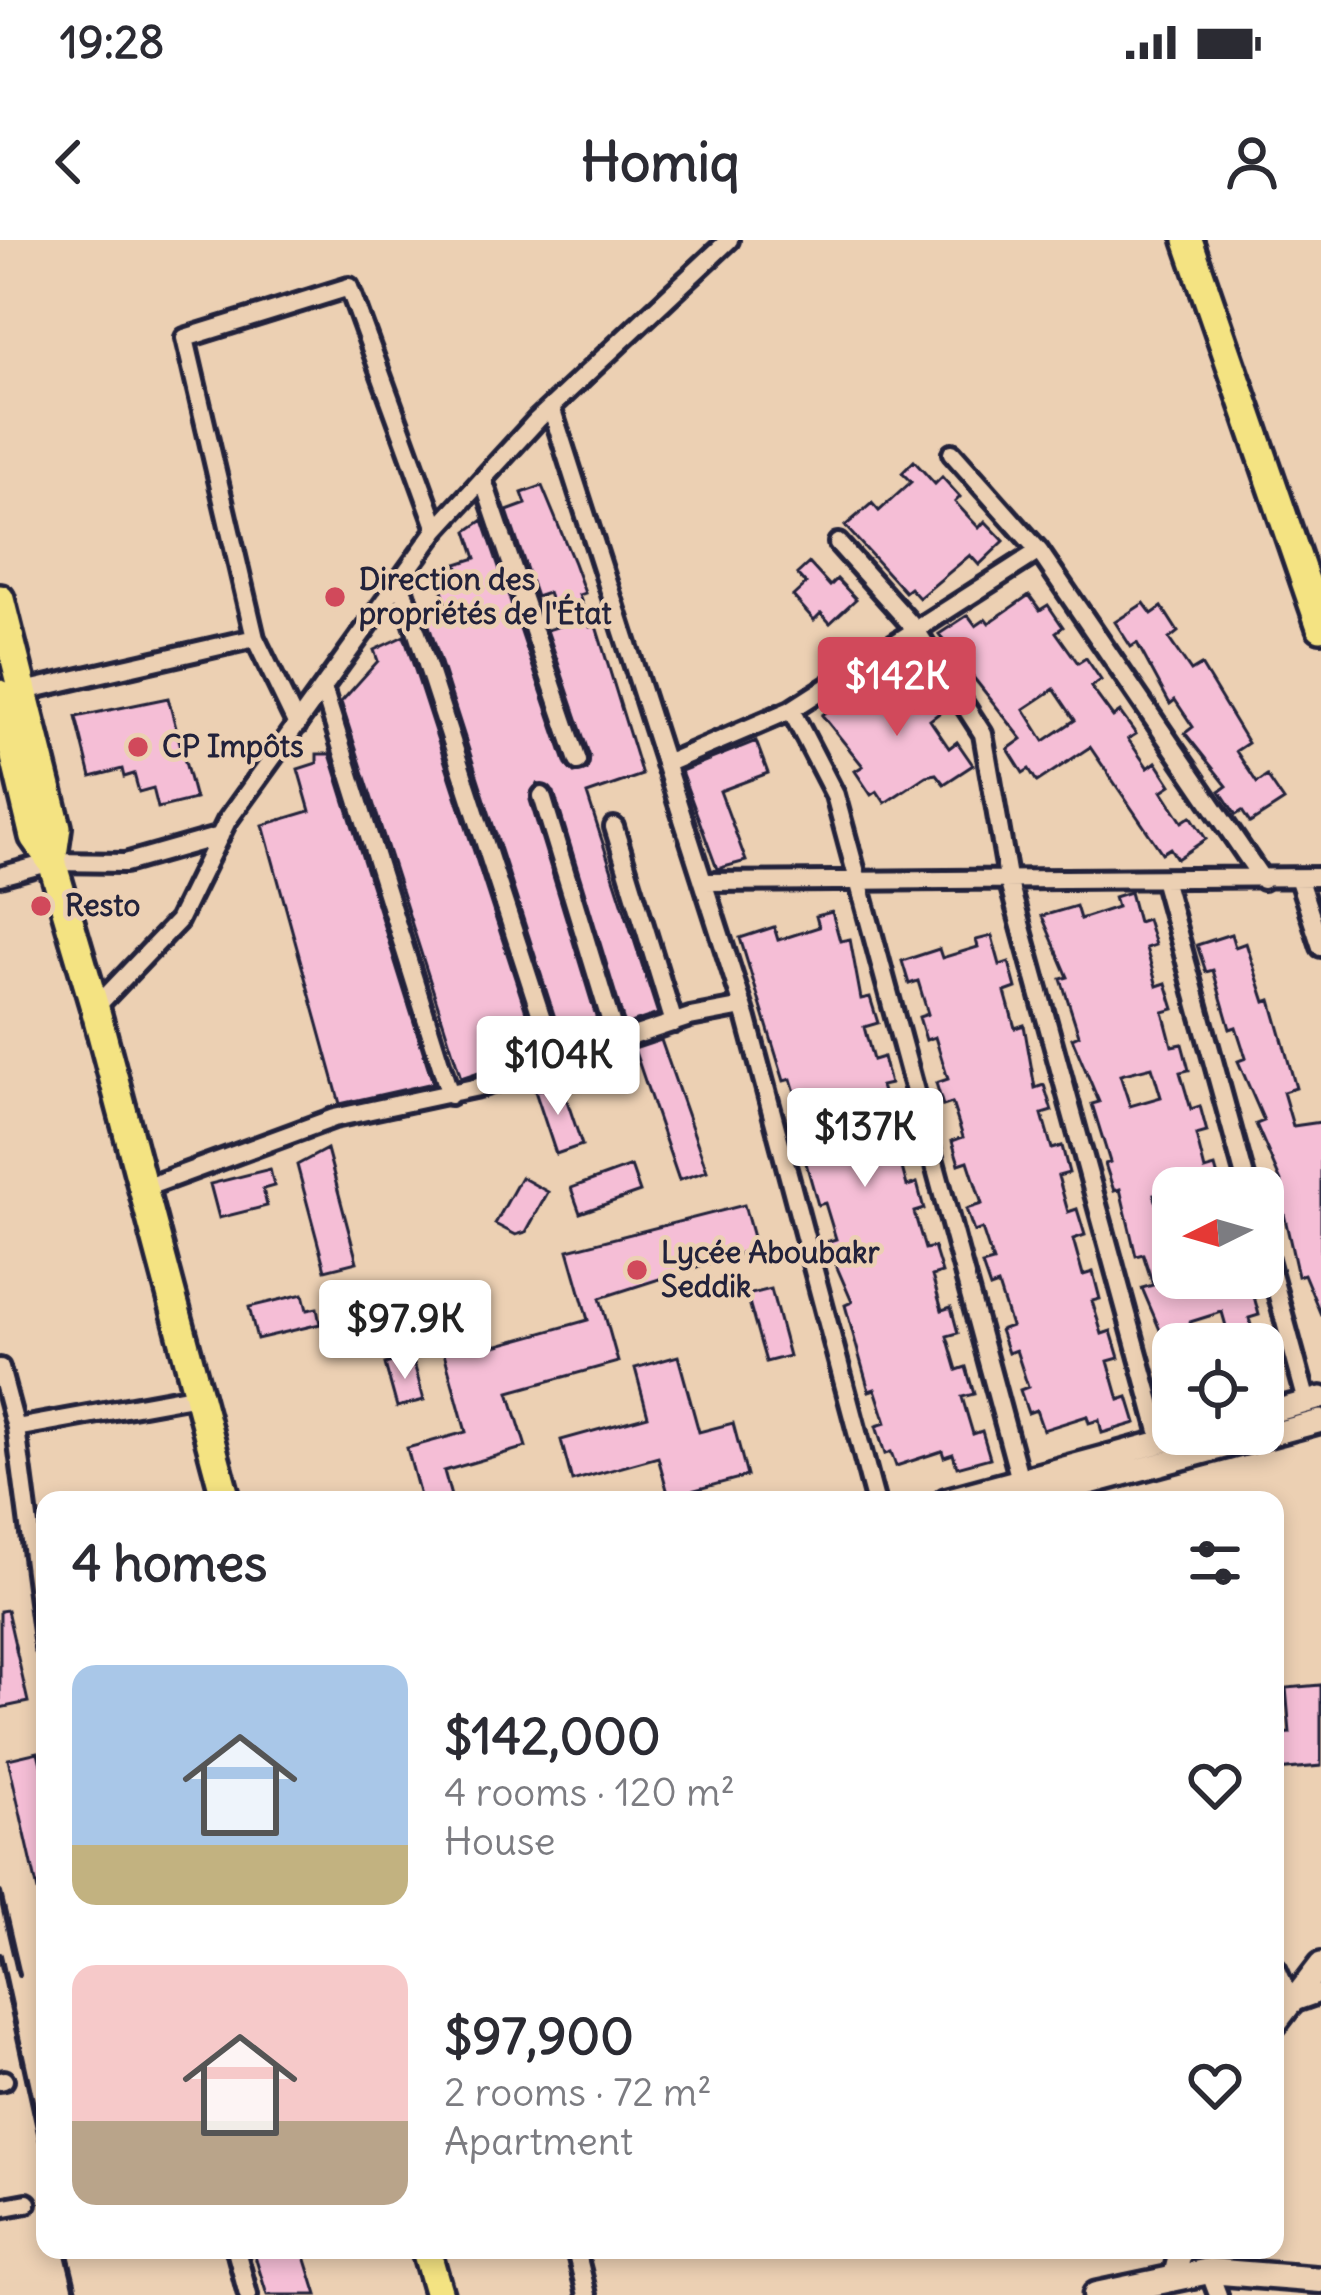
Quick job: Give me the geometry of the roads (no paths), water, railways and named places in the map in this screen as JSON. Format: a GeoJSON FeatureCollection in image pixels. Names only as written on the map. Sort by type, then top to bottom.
{"type":"FeatureCollection","features":[{"type":"Feature","properties":{"kind":"main road"},"geometry":{"type":"LineString","coordinates":[[1188,240],[1321,627]]}},
{"type":"Feature","properties":{"kind":"main road"},"geometry":{"type":"LineString","coordinates":[[0,598],[34,838],[52,862],[95,1008],[224,1491]]}},
{"type":"Feature","properties":{"kind":"main road"},"geometry":{"type":"LineString","coordinates":[[429,2259],[439,2295]]}},
{"type":"Feature","properties":{"kind":"main road"},"geometry":{"type":"LineString","coordinates":[[1096,2295],[1178,2262],[1214,2283],[1321,2280]]}},
{"type":"Feature","properties":{"kind":"street"},"geometry":{"type":"LineString","coordinates":[[95,1008],[178,922],[220,836],[437,530],[550,407],[729,240]]}},
{"type":"Feature","properties":{"kind":"street"},"geometry":{"type":"LineString","coordinates":[[297,725],[255,638],[185,338],[349,287],[437,530]]}},
{"type":"Feature","properties":{"kind":"street"},"geometry":{"type":"LineString","coordinates":[[550,407],[743,1007],[872,1491]]}},
{"type":"Feature","properties":{"kind":"street"},"geometry":{"type":"LineString","coordinates":[[952,453],[1039,551],[1263,880]]}},
{"type":"Feature","properties":{"kind":"street"},"geometry":{"type":"LineString","coordinates":[[483,479],[578,760]]}},
{"type":"Feature","properties":{"kind":"street"},"geometry":{"type":"LineString","coordinates":[[838,543],[916,630],[983,734],[1009,883],[1152,1405]]}},
{"type":"Feature","properties":{"kind":"street"},"geometry":{"type":"LineString","coordinates":[[665,764],[791,710],[1039,551]]}},
{"type":"Feature","properties":{"kind":"street"},"geometry":{"type":"LineString","coordinates":[[400,581],[556,1062]]}},
{"type":"Feature","properties":{"kind":"street"},"geometry":{"type":"LineString","coordinates":[[12,693],[255,638]]}},
{"type":"Feature","properties":{"kind":"street"},"geometry":{"type":"LineString","coordinates":[[323,688],[449,1094]]}},
{"type":"Feature","properties":{"kind":"street"},"geometry":{"type":"LineString","coordinates":[[791,710],[835,795],[857,883],[1048,1488]]}},
{"type":"Feature","properties":{"kind":"street"},"geometry":{"type":"LineString","coordinates":[[542,796],[617,1042]]}},
{"type":"Feature","properties":{"kind":"street"},"geometry":{"type":"LineString","coordinates":[[614,827],[674,1023]]}},
{"type":"Feature","properties":{"kind":"street"},"geometry":{"type":"LineString","coordinates":[[0,876],[52,862],[125,863],[220,836]]}},
{"type":"Feature","properties":{"kind":"street"},"geometry":{"type":"LineString","coordinates":[[703,882],[1321,878]]}},
{"type":"Feature","properties":{"kind":"street"},"geometry":{"type":"LineString","coordinates":[[1299,880],[1321,947]]}},
{"type":"Feature","properties":{"kind":"street"},"geometry":{"type":"LineString","coordinates":[[1164,882],[1242,1167]]}},
{"type":"Feature","properties":{"kind":"street"},"geometry":{"type":"LineString","coordinates":[[144,1187],[334,1118],[449,1094],[674,1023],[743,1007]]}},
{"type":"Feature","properties":{"kind":"street"},"geometry":{"type":"LineString","coordinates":[[1282,1299],[1316,1407]]}},
{"type":"Feature","properties":{"kind":"street"},"geometry":{"type":"LineString","coordinates":[[0,1368],[16,1428],[36,1579]]}},
{"type":"Feature","properties":{"kind":"street"},"geometry":{"type":"LineString","coordinates":[[16,1428],[198,1395]]}},
{"type":"Feature","properties":{"kind":"street"},"geometry":{"type":"LineString","coordinates":[[1048,1488],[1316,1407]]}},
{"type":"Feature","properties":{"kind":"street"},"geometry":{"type":"LineString","coordinates":[[1284,1411],[1316,1407]]}},
{"type":"Feature","properties":{"kind":"street"},"geometry":{"type":"LineString","coordinates":[[1048,1488],[1152,1446]]}},
{"type":"Feature","properties":{"kind":"street"},"geometry":{"type":"LineString","coordinates":[[1284,2010],[1321,1964]]}},
{"type":"Feature","properties":{"kind":"street"},"geometry":{"type":"LineString","coordinates":[[1284,2013],[1321,1993]]}},
{"type":"Feature","properties":{"kind":"street"},"geometry":{"type":"LineString","coordinates":[[0,2208],[27,2203]]}},
{"type":"Feature","properties":{"kind":"street"},"geometry":{"type":"LineString","coordinates":[[238,2259],[248,2295]]}},
{"type":"Feature","properties":{"kind":"street"},"geometry":{"type":"LineString","coordinates":[[578,2259],[587,2295]]}},
{"type":"Feature","properties":{"kind":"railway"},"geometry":{"type":"LineString","coordinates":[[0,1893],[19,1975]]}},
{"type":"Feature","properties":{"kind":"railway"},"geometry":{"type":"LineString","coordinates":[[0,1955],[36,2119]]}},
{"type":"Feature","properties":{"kind":"railway"},"geometry":{"type":"LineString","coordinates":[[68,2259],[77,2295]]}},
{"type":"Feature","properties":{"kind":"place","name":"Direction des propriétés de l'État"},"geometry":{"type":"Point","coordinates":[335,597]}},
{"type":"Feature","properties":{"kind":"place","name":"CP Impôts"},"geometry":{"type":"Point","coordinates":[138,747]}},
{"type":"Feature","properties":{"kind":"place","name":"Resto"},"geometry":{"type":"Point","coordinates":[41,906]}},
{"type":"Feature","properties":{"kind":"place","name":"Lycée Aboubakr Seddik"},"geometry":{"type":"Point","coordinates":[637,1270]}}]}
